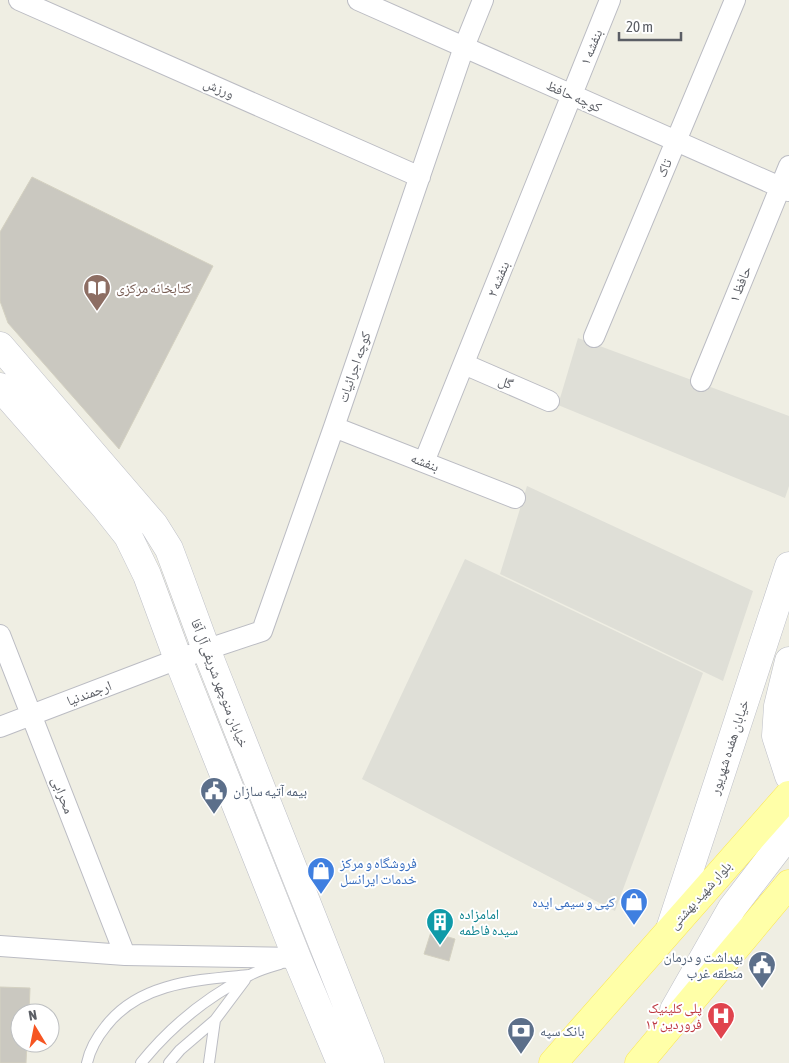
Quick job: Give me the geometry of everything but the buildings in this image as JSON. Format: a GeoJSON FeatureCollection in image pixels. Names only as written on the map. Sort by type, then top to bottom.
{"type":"FeatureCollection","features":[{"type":"Feature","properties":{"kind":"main road","name":"خیابان منوچهر شریفی آل آقا"},"geometry":{"type":"LineString","coordinates":[[2,347],[154,525],[169,549],[206,649],[370,1063]]}},
{"type":"Feature","properties":{"kind":"main road"},"geometry":{"type":"LineString","coordinates":[[1,391],[105,507],[128,536],[147,576],[297,958],[341,1063]]}},
{"type":"Feature","properties":{"kind":"main road","name":"خیابان هفده شهریور"},"geometry":{"type":"LineString","coordinates":[[670,929],[789,566]]}},
{"type":"Feature","properties":{"kind":"main road"},"geometry":{"type":"LineString","coordinates":[[789,661],[778,706],[776,736],[789,776]]}},
{"type":"Feature","properties":{"kind":"main road","name":"بلوار شهید بهشتی"},"geometry":{"type":"LineString","coordinates":[[553,1063],[789,795]]}},
{"type":"Feature","properties":{"kind":"main road"},"geometry":{"type":"LineString","coordinates":[[647,1055],[732,908],[782,843],[789,827]]}},
{"type":"Feature","properties":{"kind":"main road"},"geometry":{"type":"LineString","coordinates":[[647,1055],[789,884]]}},
{"type":"Feature","properties":{"kind":"street","name":"ورزش"},"geometry":{"type":"LineString","coordinates":[[19,0],[420,177]]}},
{"type":"Feature","properties":{"kind":"street","name":"کوچه حافظ"},"geometry":{"type":"LineString","coordinates":[[358,0],[785,189]]}},
{"type":"Feature","properties":{"kind":"street","name":"کوچه اجرائیات"},"geometry":{"type":"LineString","coordinates":[[206,649],[262,631],[464,47],[483,0]]}},
{"type":"Feature","properties":{"kind":"street","name":"بنفشه ۱"},"geometry":{"type":"LineString","coordinates":[[572,95],[610,0]]}},
{"type":"Feature","properties":{"kind":"street","name":"تاک"},"geometry":{"type":"LineString","coordinates":[[594,337],[734,0]]}},
{"type":"Feature","properties":{"kind":"street","name":"بنفشه ۲"},"geometry":{"type":"LineString","coordinates":[[424,462],[572,95]]}},
{"type":"Feature","properties":{"kind":"street","name":"حافظ ۱"},"geometry":{"type":"LineString","coordinates":[[701,381],[785,189],[789,166]]}},
{"type":"Feature","properties":{"kind":"street","name":"گل"},"geometry":{"type":"LineString","coordinates":[[464,364],[549,401]]}},
{"type":"Feature","properties":{"kind":"street","name":"بنفشه"},"geometry":{"type":"LineString","coordinates":[[334,426],[515,498]]}},
{"type":"Feature","properties":{"kind":"street","name":"محرابی"},"geometry":{"type":"LineString","coordinates":[[0,635],[125,955]]}},
{"type":"Feature","properties":{"kind":"street","name":"ارجمندنیا"},"geometry":{"type":"LineString","coordinates":[[0,727],[206,649]]}},
{"type":"Feature","properties":{"kind":"street"},"geometry":{"type":"LineString","coordinates":[[0,946],[125,955],[297,958]]}},
{"type":"Feature","properties":{"kind":"lane"},"geometry":{"type":"LineString","coordinates":[[141,1063],[159,1041],[202,1005],[249,975],[297,958]]}},
{"type":"Feature","properties":{"kind":"lane"},"geometry":{"type":"LineString","coordinates":[[169,1063],[180,1050],[215,1020],[249,975]]}},
{"type":"Feature","properties":{"kind":"lane"},"geometry":{"type":"LineString","coordinates":[[87,1063],[89,1053],[98,1035],[112,1017],[136,999],[162,988],[195,980],[249,975]]}},
{"type":"Feature","properties":{"kind":"lane"},"geometry":{"type":"LineString","coordinates":[[209,1063],[215,1020]]}},
{"type":"Feature","properties":{"kind":"shaded area"},"geometry":{"type":"Polygon","coordinates":[[[578,338],[789,416],[789,486],[785,498],[558,405],[578,338]]]}},
{"type":"Feature","properties":{"kind":"shaded area"},"geometry":{"type":"Polygon","coordinates":[[[527,486],[753,591],[723,681],[500,574],[527,486]]]}},
{"type":"Feature","properties":{"kind":"shaded area"},"geometry":{"type":"Polygon","coordinates":[[[465,559],[703,673],[615,911],[362,779],[465,559]]]}},
{"type":"Feature","properties":{"kind":"place","name":"کتابخانه مرکزی"},"geometry":{"type":"Point","coordinates":[97,312]}},
{"type":"Feature","properties":{"kind":"place","name":"بیمه آتیه سازان"},"geometry":{"type":"Point","coordinates":[214,815]}},
{"type":"Feature","properties":{"kind":"place","name":"فروشگاه و مرکز خدمات ایرانسل"},"geometry":{"type":"Point","coordinates":[321,895]}},
{"type":"Feature","properties":{"kind":"place","name":"کپی و سیمی ایده"},"geometry":{"type":"Point","coordinates":[634,926]}},
{"type":"Feature","properties":{"kind":"place","name":"امامزاده سیده فاطمه"},"geometry":{"type":"Point","coordinates":[440,946]}},
{"type":"Feature","properties":{"kind":"place","name":"بهداشت و درمان منطقه غرب"},"geometry":{"type":"Point","coordinates":[762,989]}},
{"type":"Feature","properties":{"kind":"place","name":"پلی کلینیک ۱۲ فروردین"},"geometry":{"type":"Point","coordinates":[721,1040]}},
{"type":"Feature","properties":{"kind":"place","name":"بانک سپه"},"geometry":{"type":"Point","coordinates":[521,1055]}}]}
